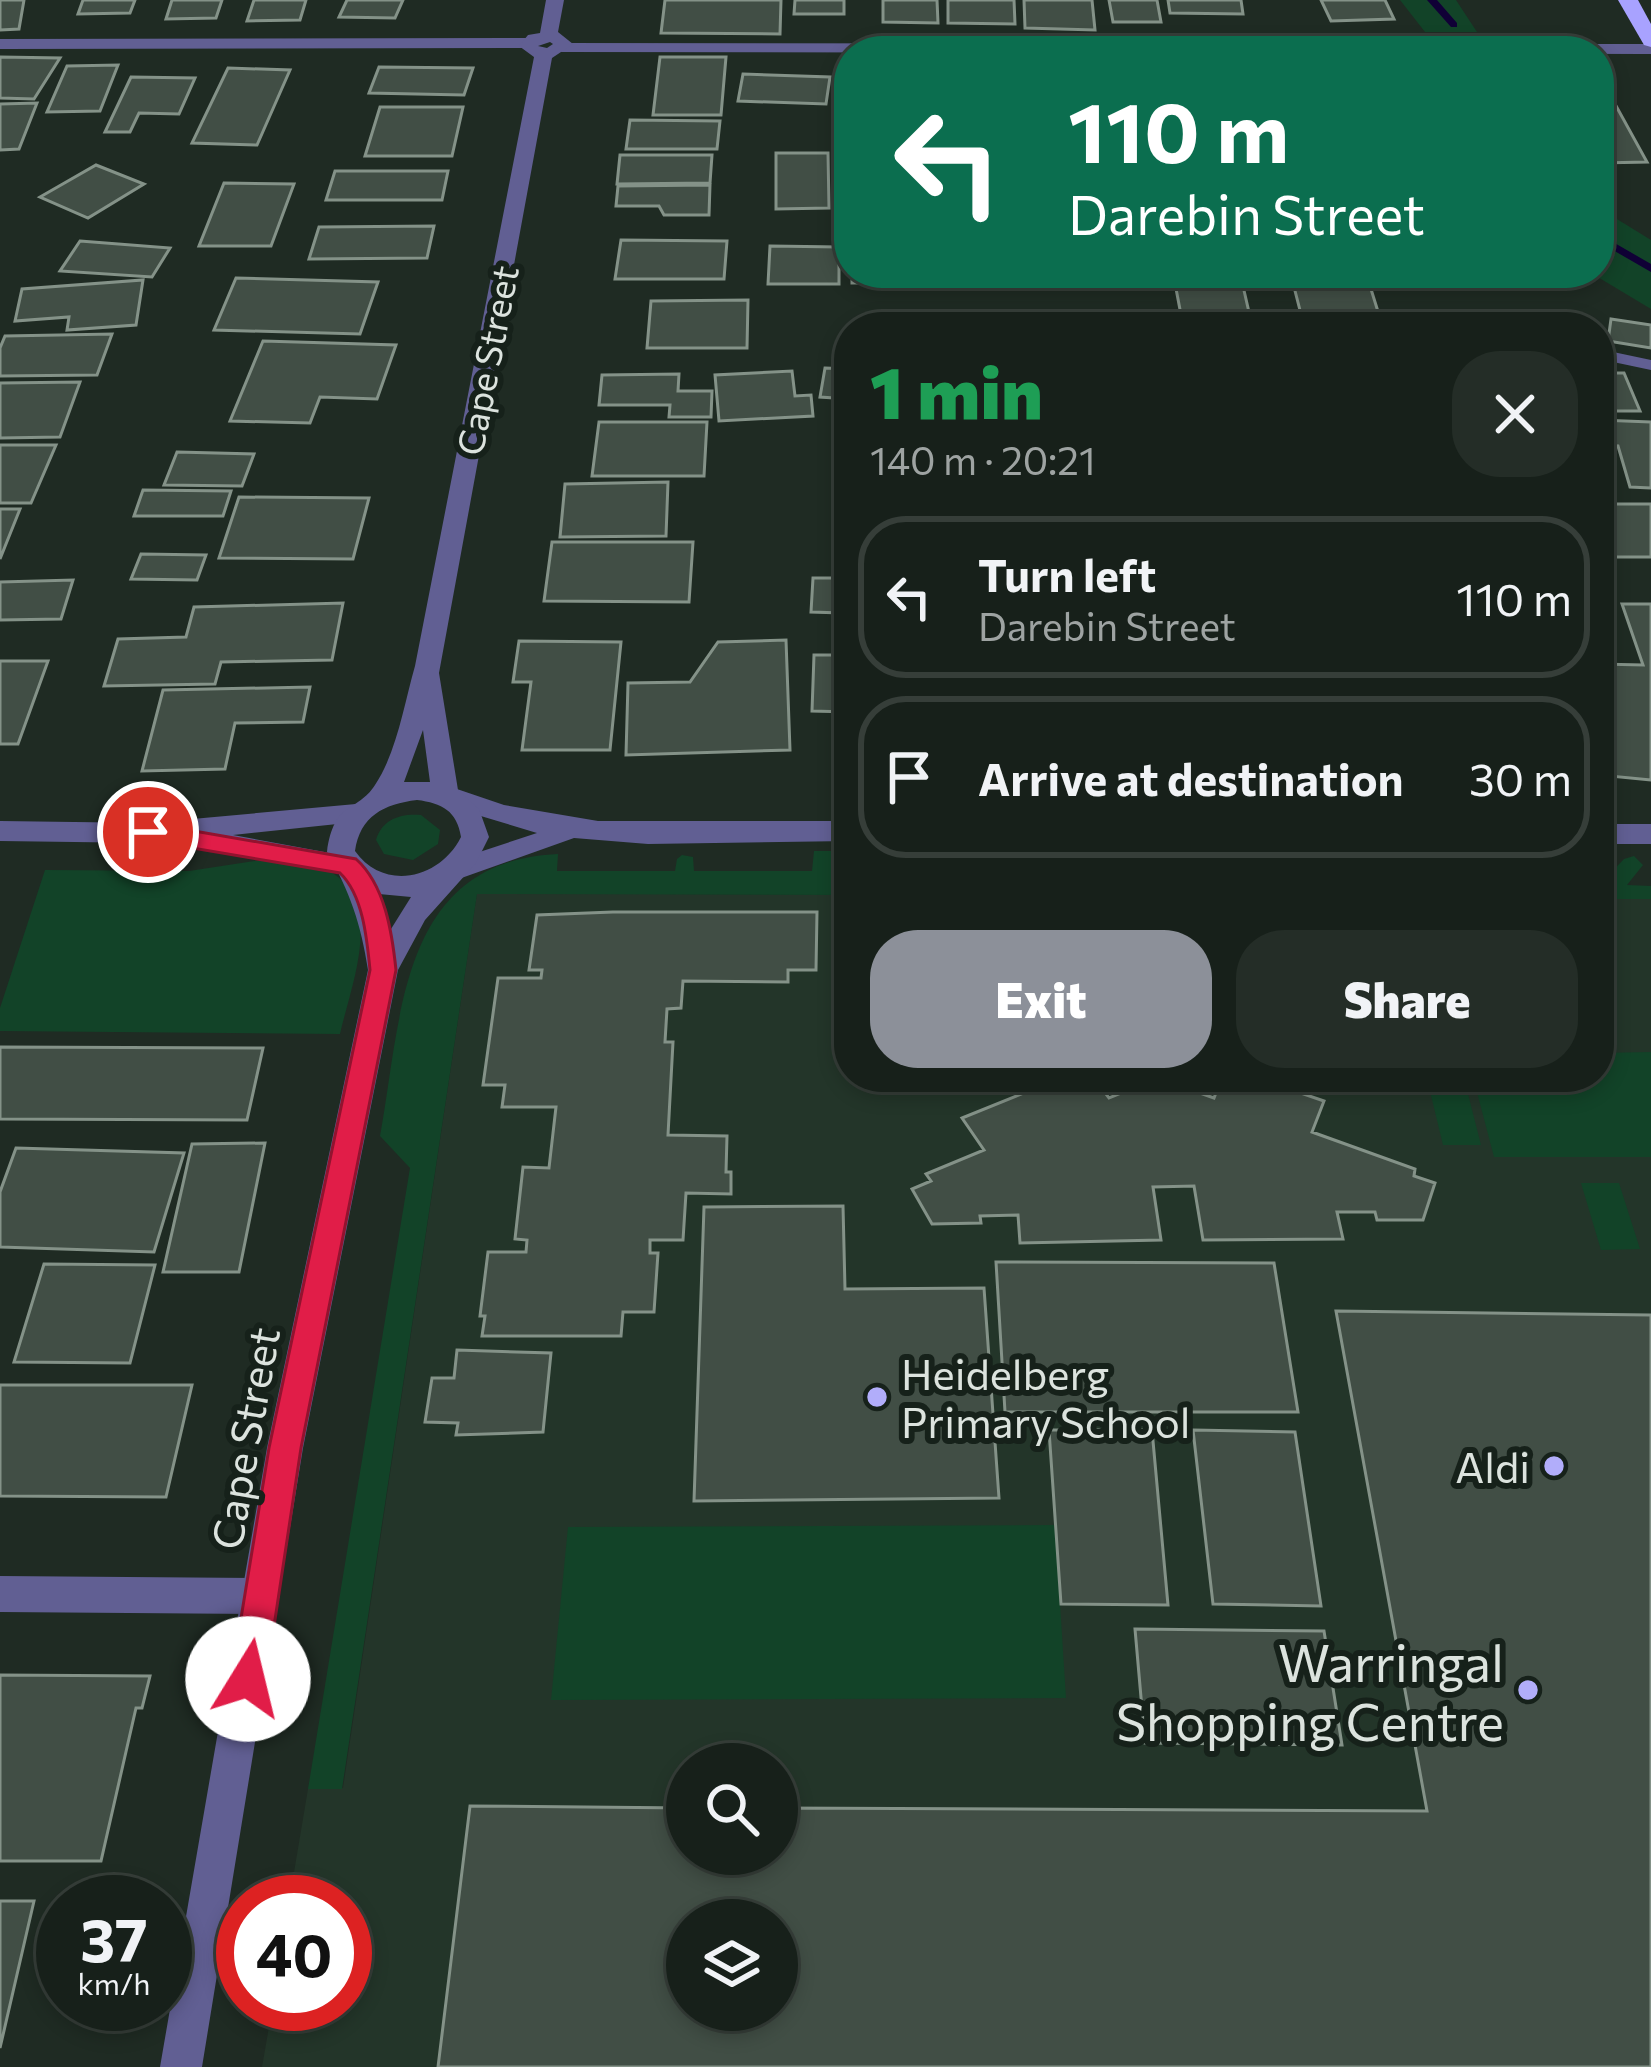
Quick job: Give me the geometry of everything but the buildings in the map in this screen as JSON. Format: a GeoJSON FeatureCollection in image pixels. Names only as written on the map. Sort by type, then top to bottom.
{"type":"FeatureCollection","features":[{"type":"Feature","properties":{"kind":"highway"},"geometry":{"type":"LineString","coordinates":[[1628,0],[1651,45]]}},
{"type":"Feature","properties":{"kind":"street","name":"Cape Street"},"geometry":{"type":"LineString","coordinates":[[383,796],[402,757],[428,666],[555,0]]}},
{"type":"Feature","properties":{"kind":"street"},"geometry":{"type":"LineString","coordinates":[[0,44],[834,45]]}},
{"type":"Feature","properties":{"kind":"street"},"geometry":{"type":"LineString","coordinates":[[1614,45],[1651,45]]}},
{"type":"Feature","properties":{"kind":"street","name":"Cape Street"},"geometry":{"type":"LineString","coordinates":[[428,666],[450,797]]}},
{"type":"Feature","properties":{"kind":"street"},"geometry":{"type":"LineString","coordinates":[[352,870],[341,838],[356,814],[383,796],[417,790],[513,820],[580,832],[834,831]]}},
{"type":"Feature","properties":{"kind":"street"},"geometry":{"type":"LineString","coordinates":[[450,797],[474,821],[475,837],[464,861],[451,872]]}},
{"type":"Feature","properties":{"kind":"street"},"geometry":{"type":"LineString","coordinates":[[0,831],[148,832],[356,814]]}},
{"type":"Feature","properties":{"kind":"street"},"geometry":{"type":"LineString","coordinates":[[148,832],[352,870],[393,887],[415,886],[507,849],[580,832]]}},
{"type":"Feature","properties":{"kind":"street"},"geometry":{"type":"LineString","coordinates":[[1614,834],[1651,835]]}},
{"type":"Feature","properties":{"kind":"street","name":"Cape Street"},"geometry":{"type":"LineString","coordinates":[[352,870],[375,920],[383,970]]}},
{"type":"Feature","properties":{"kind":"street","name":"Cape Street"},"geometry":{"type":"LineString","coordinates":[[181,2067],[285,1448],[383,970],[415,912],[451,872]]}},
{"type":"Feature","properties":{"kind":"street"},"geometry":{"type":"LineString","coordinates":[[0,1594],[262,1596]]}},
{"type":"Feature","properties":{"kind":"lane"},"geometry":{"type":"LineString","coordinates":[[1614,357],[1651,365]]}},
{"type":"Feature","properties":{"kind":"shaded area","name":"Heidelberg Primary School"},"geometry":{"type":"Polygon","coordinates":[[[477,893],[834,895],[834,1092],[1614,1092],[1614,899],[1651,899],[1651,2067],[262,2067],[268,2031],[372,2031],[372,1875],[294,1875],[308,1789],[343,1788],[477,893]]]}},
{"type":"Feature","properties":{"kind":"green space"},"geometry":{"type":"Polygon","coordinates":[[[1400,0],[1456,0],[1477,32],[1425,32],[1400,0]]]}},
{"type":"Feature","properties":{"kind":"green space"},"geometry":{"type":"Polygon","coordinates":[[[1614,217],[1651,240],[1651,309],[1614,287],[1614,217]]]}},
{"type":"Feature","properties":{"kind":"green space"},"geometry":{"type":"Polygon","coordinates":[[[421,815],[440,830],[438,844],[413,860],[384,854],[376,840],[383,827],[400,816],[421,815]]]}},
{"type":"Feature","properties":{"kind":"green space"},"geometry":{"type":"Polygon","coordinates":[[[814,851],[834,851],[834,895],[477,894],[342,1789],[308,1789],[410,1168],[380,1136],[404,996],[418,953],[438,915],[466,884],[506,863],[558,854],[557,871],[675,871],[682,855],[693,857],[694,871],[812,871],[814,851]]]}},
{"type":"Feature","properties":{"kind":"green space"},"geometry":{"type":"Polygon","coordinates":[[[1634,856],[1643,865],[1627,885],[1651,886],[1651,899],[1614,899],[1614,869],[1634,856]]]}},
{"type":"Feature","properties":{"kind":"green space"},"geometry":{"type":"Polygon","coordinates":[[[268,859],[325,869],[344,882],[355,900],[360,944],[340,1034],[0,1031],[0,1008],[45,870],[189,871],[268,859]]]}},
{"type":"Feature","properties":{"kind":"green space"},"geometry":{"type":"Polygon","coordinates":[[[1651,1052],[1651,1157],[1494,1157],[1477,1092],[1614,1092],[1614,1053],[1651,1052]]]}},
{"type":"Feature","properties":{"kind":"green space"},"geometry":{"type":"Polygon","coordinates":[[[1430,1092],[1468,1092],[1481,1145],[1443,1145],[1430,1092]]]}},
{"type":"Feature","properties":{"kind":"green space"},"geometry":{"type":"Polygon","coordinates":[[[1581,1183],[1619,1183],[1640,1249],[1601,1250],[1581,1183]]]}},
{"type":"Feature","properties":{"kind":"green space"},"geometry":{"type":"Polygon","coordinates":[[[1055,1525],[1066,1698],[551,1700],[568,1527],[1055,1525]]]}},
{"type":"Feature","properties":{"kind":"waterway"},"geometry":{"type":"LineString","coordinates":[[1432,0],[1454,25]]}},
{"type":"Feature","properties":{"kind":"waterway"},"geometry":{"type":"LineString","coordinates":[[1614,246],[1651,269]]}},
{"type":"Feature","properties":{"kind":"place","name":"Heidelberg Primary School"},"geometry":{"type":"Point","coordinates":[877,1397]}},
{"type":"Feature","properties":{"kind":"place","name":"Aldi"},"geometry":{"type":"Point","coordinates":[1554,1466]}},
{"type":"Feature","properties":{"kind":"place","name":"Warringal Shopping Centre"},"geometry":{"type":"Point","coordinates":[1528,1690]}},
{"type":"Feature","properties":{"kind":"route"},"geometry":{"type":"LineString","coordinates":[[148,832],[347,865],[358,875],[380,944],[383,970],[285,1448],[248,1679]]}}]}
